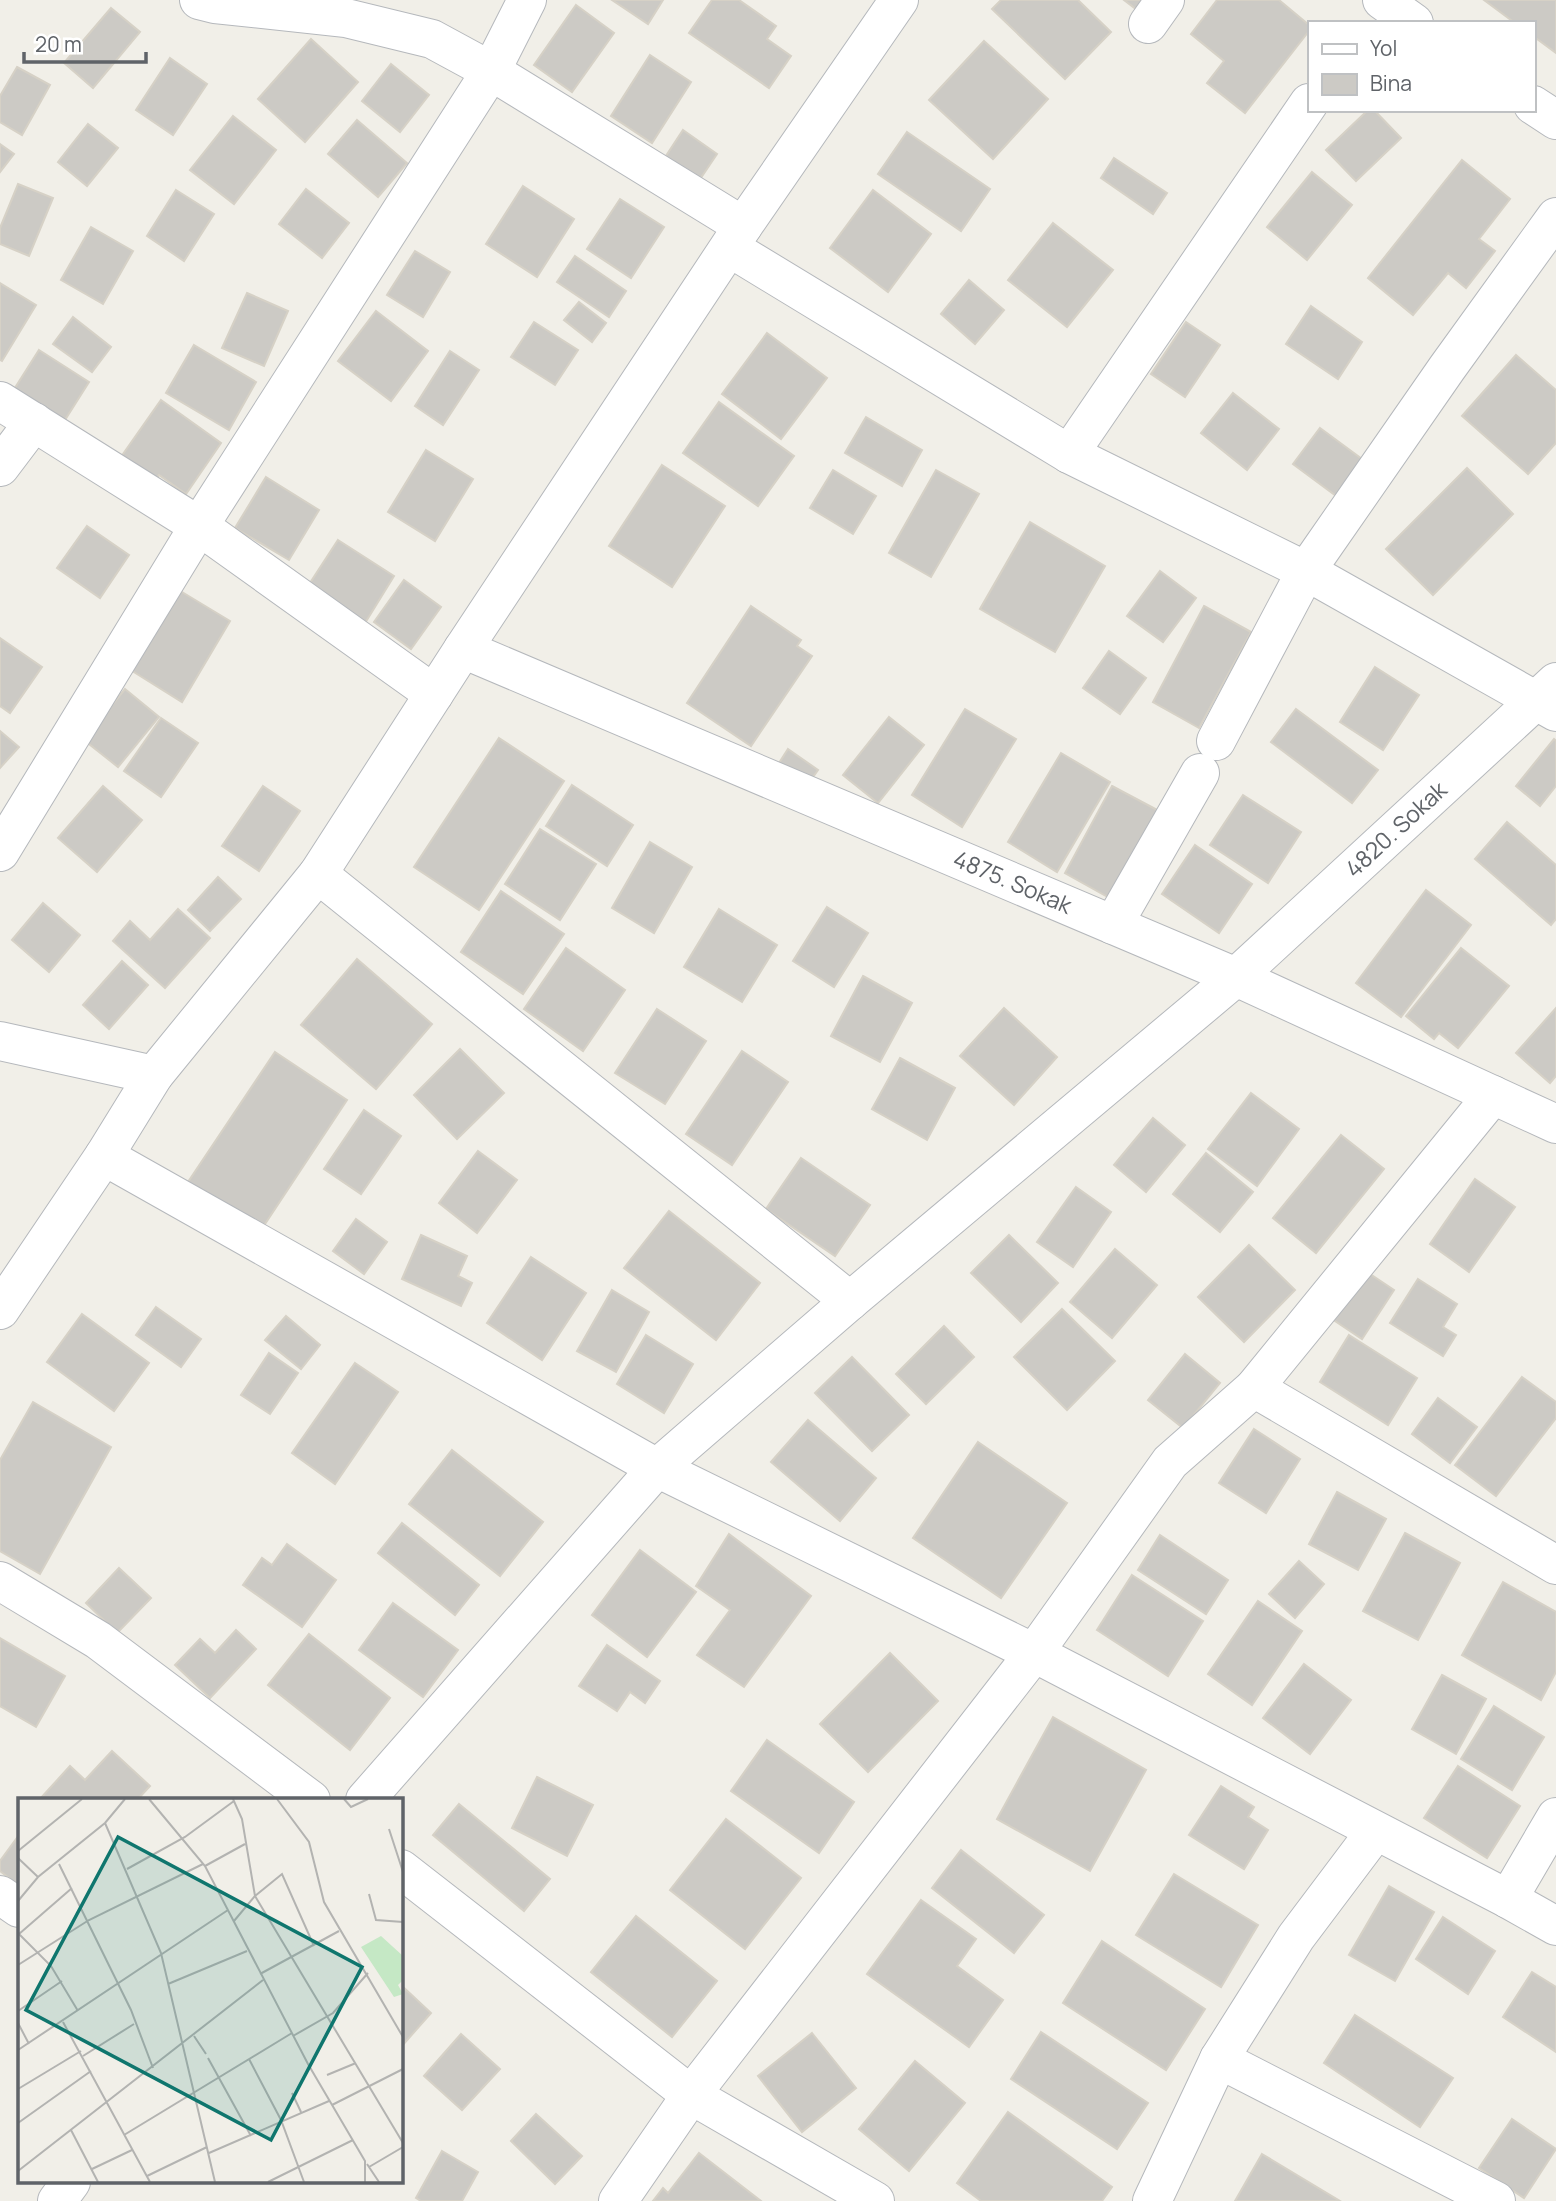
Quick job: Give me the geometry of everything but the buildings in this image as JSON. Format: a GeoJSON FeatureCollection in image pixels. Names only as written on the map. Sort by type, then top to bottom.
{"type":"FeatureCollection","features":[{"type":"Feature","properties":{"kind":"street"},"geometry":{"type":"LineString","coordinates":[[200,0],[215,4],[346,18],[432,39],[491,71],[737,237],[1069,454],[1306,571],[1550,698]]}},
{"type":"Feature","properties":{"kind":"street"},"geometry":{"type":"LineString","coordinates":[[0,852],[199,526],[491,71],[527,0]]}},
{"type":"Feature","properties":{"kind":"street"},"geometry":{"type":"LineString","coordinates":[[0,1310],[104,1156],[154,1075],[318,874],[463,649],[737,237],[899,0]]}},
{"type":"Feature","properties":{"kind":"street"},"geometry":{"type":"LineString","coordinates":[[1379,6],[1411,21]]}},
{"type":"Feature","properties":{"kind":"street"},"geometry":{"type":"LineString","coordinates":[[1069,454],[1308,104]]}},
{"type":"Feature","properties":{"kind":"street"},"geometry":{"type":"LineString","coordinates":[[1535,105],[1556,120]]}},
{"type":"Feature","properties":{"kind":"street"},"geometry":{"type":"LineString","coordinates":[[1113,925],[1208,757],[1306,571],[1447,368],[1556,218]]}},
{"type":"Feature","properties":{"kind":"street"},"geometry":{"type":"LineString","coordinates":[[0,401],[199,526],[434,694]]}},
{"type":"Feature","properties":{"kind":"street"},"geometry":{"type":"LineString","coordinates":[[0,467],[34,422]]}},
{"type":"Feature","properties":{"kind":"street","name":"4875. Sokak"},"geometry":{"type":"LineString","coordinates":[[463,649],[1236,977],[1556,1124]]}},
{"type":"Feature","properties":{"kind":"street","name":"4820. Sokak"},"geometry":{"type":"LineString","coordinates":[[367,1798],[657,1468],[850,1301],[1236,977],[1550,698]]}},
{"type":"Feature","properties":{"kind":"street"},"geometry":{"type":"LineString","coordinates":[[318,874],[850,1301]]}},
{"type":"Feature","properties":{"kind":"street"},"geometry":{"type":"LineString","coordinates":[[0,1041],[154,1075]]}},
{"type":"Feature","properties":{"kind":"street"},"geometry":{"type":"LineString","coordinates":[[618,2201],[691,2095],[1034,1653],[1170,1462],[1254,1388],[1493,1095]]}},
{"type":"Feature","properties":{"kind":"street"},"geometry":{"type":"LineString","coordinates":[[104,1156],[657,1468],[1034,1653],[1556,1926]]}},
{"type":"Feature","properties":{"kind":"street"},"geometry":{"type":"LineString","coordinates":[[1254,1388],[1556,1565]]}},
{"type":"Feature","properties":{"kind":"street"},"geometry":{"type":"LineString","coordinates":[[0,1581],[98,1640],[308,1798]]}},
{"type":"Feature","properties":{"kind":"street"},"geometry":{"type":"LineString","coordinates":[[1508,1899],[1556,1817]]}},
{"type":"Feature","properties":{"kind":"street"},"geometry":{"type":"LineString","coordinates":[[1152,2201],[1219,2059],[1296,1937],[1375,1832]]}},
{"type":"Feature","properties":{"kind":"street"},"geometry":{"type":"LineString","coordinates":[[402,1870],[691,2095],[875,2201]]}},
{"type":"Feature","properties":{"kind":"street"},"geometry":{"type":"LineString","coordinates":[[0,1895],[18,1907]]}},
{"type":"Feature","properties":{"kind":"street"},"geometry":{"type":"LineString","coordinates":[[1219,2059],[1496,2201]]}},
{"type":"Feature","properties":{"kind":"street"},"geometry":{"type":"LineString","coordinates":[[57,2201],[70,2184]]}}]}
